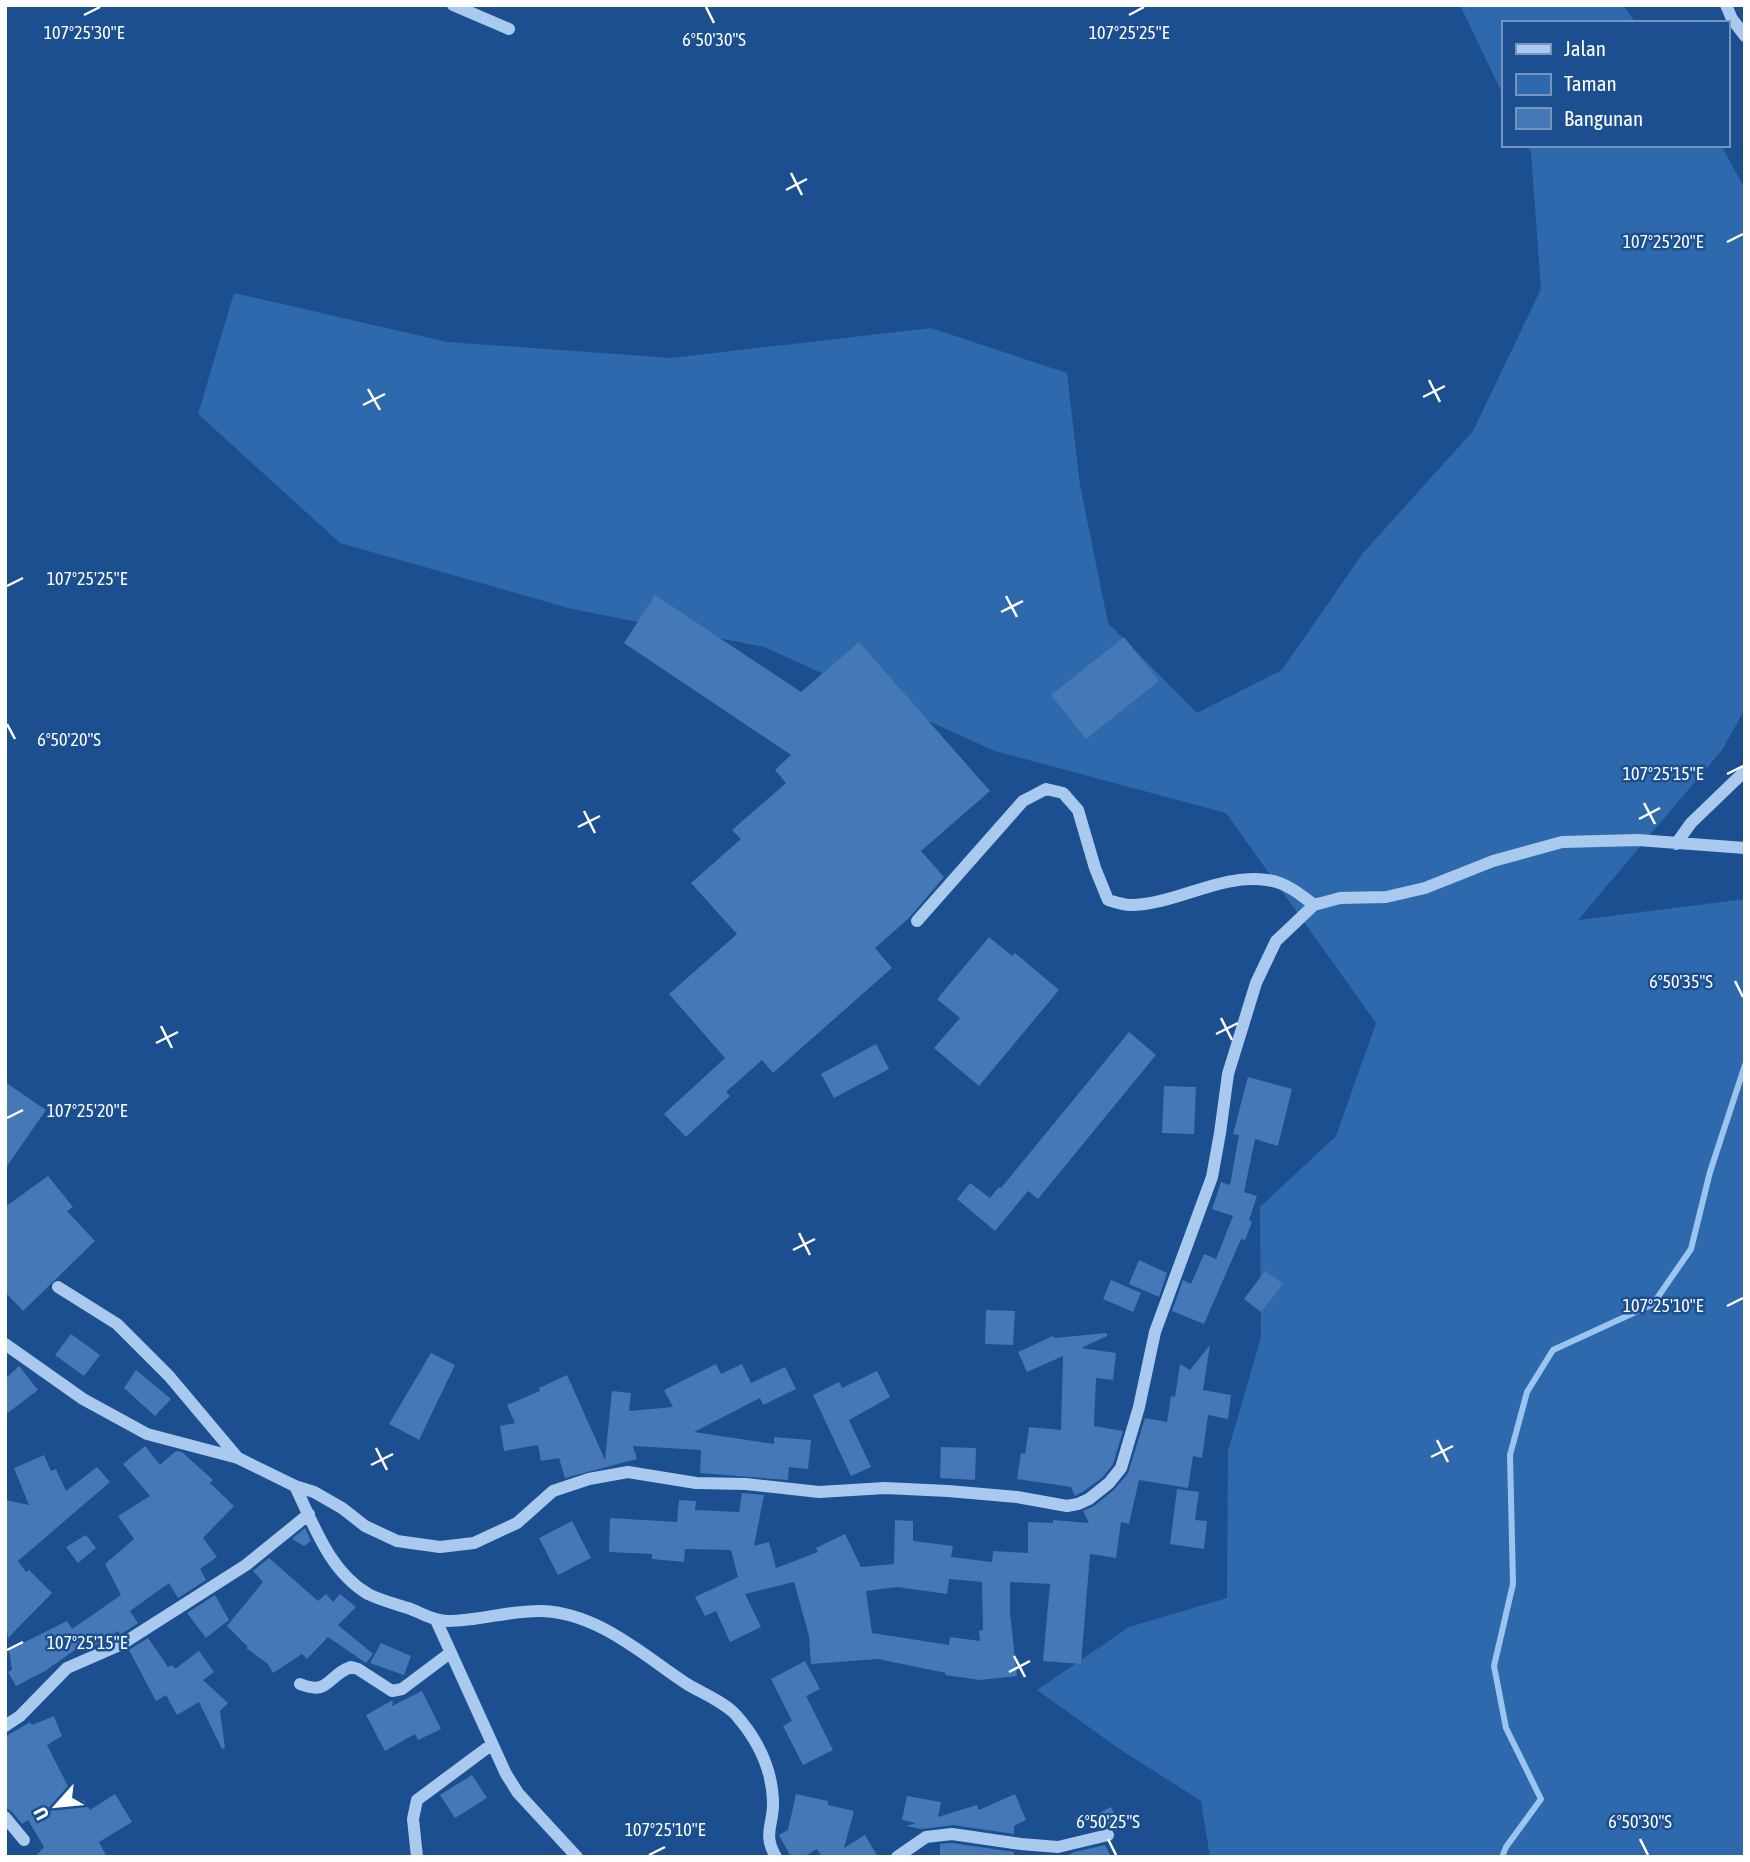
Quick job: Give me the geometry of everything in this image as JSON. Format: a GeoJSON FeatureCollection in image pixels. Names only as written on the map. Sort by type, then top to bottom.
{"type":"FeatureCollection","features":[{"type":"Feature","properties":{"kind":"street"},"geometry":{"type":"LineString","coordinates":[[453,5],[509,29]]}},
{"type":"Feature","properties":{"kind":"street"},"geometry":{"type":"LineString","coordinates":[[1726,5],[1732,19],[1745,36]]}},
{"type":"Feature","properties":{"kind":"street"},"geometry":{"type":"LineString","coordinates":[[1675,844],[1691,823],[1745,771]]}},
{"type":"Feature","properties":{"kind":"street"},"geometry":{"type":"LineString","coordinates":[[917,921],[1023,801],[1046,789],[1063,793],[1078,810],[1108,901],[1129,905],[1165,899],[1233,880],[1268,880],[1293,889],[1314,905]]}},
{"type":"Feature","properties":{"kind":"street"},"geometry":{"type":"LineString","coordinates":[[5,1344],[83,1399],[147,1434],[239,1458],[295,1486],[314,1492],[342,1508],[365,1526],[390,1538],[440,1547],[474,1544],[517,1522],[553,1491],[589,1479],[628,1472],[696,1483],[746,1484],[819,1492],[885,1488],[1017,1496],[1067,1506],[1089,1499],[1109,1483],[1121,1468],[1139,1407],[1155,1332],[1212,1177],[1228,1074],[1256,983],[1276,940],[1314,905],[1340,898],[1386,897],[1425,888],[1493,861],[1562,842],[1638,840],[1745,848]]}},
{"type":"Feature","properties":{"kind":"street"},"geometry":{"type":"LineString","coordinates":[[58,1287],[117,1324],[169,1376],[239,1458]]}},
{"type":"Feature","properties":{"kind":"street"},"geometry":{"type":"LineString","coordinates":[[295,1486],[323,1546],[347,1577],[371,1595],[436,1620],[484,1619],[506,1613],[531,1612],[571,1616],[597,1626],[631,1645],[733,1712],[752,1734],[763,1756],[774,1803],[767,1836],[776,1857]]}},
{"type":"Feature","properties":{"kind":"street"},"geometry":{"type":"LineString","coordinates":[[5,1726],[20,1716],[67,1668],[122,1644],[246,1565],[309,1514]]}},
{"type":"Feature","properties":{"kind":"street"},"geometry":{"type":"LineString","coordinates":[[436,1620],[506,1774],[518,1793],[577,1857]]}},
{"type":"Feature","properties":{"kind":"street"},"geometry":{"type":"LineString","coordinates":[[300,1684],[320,1689],[351,1667],[392,1691],[402,1689],[450,1653]]}},
{"type":"Feature","properties":{"kind":"street"},"geometry":{"type":"LineString","coordinates":[[417,1857],[413,1819],[417,1800],[491,1745]]}},
{"type":"Feature","properties":{"kind":"street"},"geometry":{"type":"LineString","coordinates":[[5,1816],[24,1840]]}},
{"type":"Feature","properties":{"kind":"street"},"geometry":{"type":"LineString","coordinates":[[897,1857],[926,1837],[952,1834],[1058,1847],[1108,1835]]}},
{"type":"Feature","properties":{"kind":"green space"},"geometry":{"type":"Polygon","coordinates":[[[1460,5],[1623,5],[1635,21],[1502,21],[1502,93],[1460,5]]]}},
{"type":"Feature","properties":{"kind":"green space"},"geometry":{"type":"Polygon","coordinates":[[[1528,147],[1722,147],[1745,189],[1745,709],[1722,750],[1578,920],[1745,899],[1745,1857],[1210,1857],[1201,1801],[1121,1750],[1037,1690],[1129,1627],[1227,1598],[1228,1451],[1261,1337],[1260,1207],[1336,1136],[1376,1023],[1226,813],[995,751],[764,647],[572,609],[340,543],[198,414],[234,293],[447,342],[671,358],[931,328],[1067,373],[1080,485],[1108,623],[1197,713],[1282,670],[1363,553],[1473,431],[1541,289],[1531,153],[1528,147]]]}},
{"type":"Feature","properties":{"kind":"building"},"geometry":{"type":"Polygon","coordinates":[[[655,595],[801,692],[859,642],[990,791],[921,851],[944,877],[909,918],[875,948],[892,968],[773,1073],[762,1060],[726,1092],[730,1096],[686,1137],[664,1114],[725,1058],[669,994],[737,934],[691,883],[741,839],[732,830],[786,783],[775,770],[791,755],[624,643],[655,595]]]}},
{"type":"Feature","properties":{"kind":"building"},"geometry":{"type":"Polygon","coordinates":[[[1124,637],[1159,681],[1086,739],[1051,695],[1124,637]]]}},
{"type":"Feature","properties":{"kind":"building"},"geometry":{"type":"Polygon","coordinates":[[[989,937],[1012,956],[1015,953],[1059,990],[979,1086],[934,1048],[960,1018],[937,999],[989,937]]]}},
{"type":"Feature","properties":{"kind":"building"},"geometry":{"type":"Polygon","coordinates":[[[1129,1032],[1156,1055],[1038,1199],[1028,1191],[995,1231],[957,1199],[970,1183],[990,1198],[1001,1188],[1129,1032]]]}},
{"type":"Feature","properties":{"kind":"building"},"geometry":{"type":"Polygon","coordinates":[[[876,1044],[889,1069],[834,1098],[821,1074],[876,1044]]]}},
{"type":"Feature","properties":{"kind":"building"},"geometry":{"type":"Polygon","coordinates":[[[1248,1077],[1292,1089],[1278,1146],[1255,1139],[1244,1192],[1257,1196],[1249,1220],[1252,1222],[1245,1240],[1241,1239],[1204,1324],[1172,1311],[1183,1280],[1191,1284],[1204,1254],[1216,1259],[1233,1216],[1212,1209],[1221,1182],[1230,1185],[1239,1135],[1233,1134],[1248,1077]]]}},
{"type":"Feature","properties":{"kind":"building"},"geometry":{"type":"Polygon","coordinates":[[[5,1082],[46,1110],[5,1169],[5,1082]]]}},
{"type":"Feature","properties":{"kind":"building"},"geometry":{"type":"Polygon","coordinates":[[[1164,1086],[1196,1087],[1194,1134],[1162,1133],[1164,1086]]]}},
{"type":"Feature","properties":{"kind":"building"},"geometry":{"type":"Polygon","coordinates":[[[48,1176],[73,1207],[67,1211],[95,1241],[23,1311],[5,1292],[5,1207],[48,1176]]]}},
{"type":"Feature","properties":{"kind":"building"},"geometry":{"type":"Polygon","coordinates":[[[1139,1260],[1167,1273],[1159,1297],[1129,1284],[1139,1260]]]}},
{"type":"Feature","properties":{"kind":"building"},"geometry":{"type":"Polygon","coordinates":[[[1265,1271],[1283,1284],[1261,1312],[1244,1299],[1265,1271]]]}},
{"type":"Feature","properties":{"kind":"building"},"geometry":{"type":"Polygon","coordinates":[[[1111,1280],[1141,1293],[1133,1312],[1103,1299],[1111,1280]]]}},
{"type":"Feature","properties":{"kind":"building"},"geometry":{"type":"Polygon","coordinates":[[[986,1310],[1015,1311],[1013,1345],[985,1344],[986,1310]]]}},
{"type":"Feature","properties":{"kind":"building"},"geometry":{"type":"Polygon","coordinates":[[[1107,1333],[1107,1336],[1081,1348],[1116,1353],[1113,1380],[1096,1378],[1094,1426],[1123,1431],[1113,1464],[1103,1477],[1075,1496],[1071,1487],[1017,1479],[1021,1453],[1025,1454],[1029,1427],[1061,1430],[1063,1356],[1027,1372],[1018,1352],[1053,1336],[1107,1333]]]}},
{"type":"Feature","properties":{"kind":"building"},"geometry":{"type":"Polygon","coordinates":[[[71,1334],[100,1355],[84,1376],[55,1355],[71,1334]]]}},
{"type":"Feature","properties":{"kind":"building"},"geometry":{"type":"Polygon","coordinates":[[[1210,1345],[1203,1390],[1231,1395],[1228,1419],[1208,1415],[1202,1458],[1193,1456],[1188,1488],[1139,1480],[1129,1524],[1121,1522],[1116,1558],[1090,1554],[1081,1664],[1043,1661],[1050,1584],[1010,1582],[1010,1613],[1017,1676],[980,1680],[945,1675],[946,1673],[878,1659],[811,1664],[809,1636],[794,1582],[745,1594],[761,1627],[730,1642],[716,1611],[705,1616],[695,1597],[738,1577],[731,1550],[685,1549],[684,1562],[652,1559],[652,1554],[609,1552],[610,1518],[677,1522],[679,1500],[696,1501],[695,1510],[739,1512],[742,1493],[764,1495],[754,1546],[769,1542],[776,1568],[818,1552],[816,1548],[845,1534],[861,1567],[894,1564],[895,1520],[913,1521],[913,1541],[953,1546],[951,1557],[992,1562],[993,1551],[1028,1553],[1028,1522],[1053,1523],[1053,1520],[1089,1523],[1083,1511],[1114,1490],[1128,1473],[1145,1418],[1167,1422],[1171,1396],[1175,1397],[1180,1364],[1190,1370],[1210,1345]],[[949,1579],[947,1594],[897,1587],[866,1591],[872,1633],[949,1645],[950,1637],[980,1641],[979,1631],[983,1630],[982,1582],[949,1579]]]}},
{"type":"Feature","properties":{"kind":"building"},"geometry":{"type":"Polygon","coordinates":[[[431,1353],[455,1365],[419,1440],[389,1424],[431,1353]]]}},
{"type":"Feature","properties":{"kind":"building"},"geometry":{"type":"Polygon","coordinates":[[[716,1364],[721,1374],[742,1364],[751,1383],[785,1367],[796,1389],[763,1405],[760,1398],[694,1432],[774,1444],[774,1437],[811,1440],[808,1469],[789,1467],[788,1480],[700,1473],[701,1450],[633,1446],[637,1459],[565,1478],[559,1458],[541,1461],[538,1445],[504,1451],[500,1426],[515,1423],[507,1405],[540,1391],[539,1388],[567,1375],[605,1460],[612,1391],[631,1393],[629,1411],[673,1407],[664,1390],[716,1364]]]}},
{"type":"Feature","properties":{"kind":"building"},"geometry":{"type":"Polygon","coordinates":[[[19,1366],[38,1390],[5,1415],[5,1379],[19,1366]]]}},
{"type":"Feature","properties":{"kind":"building"},"geometry":{"type":"Polygon","coordinates":[[[136,1370],[171,1399],[155,1416],[124,1388],[136,1370]]]}},
{"type":"Feature","properties":{"kind":"building"},"geometry":{"type":"Polygon","coordinates":[[[877,1371],[890,1397],[849,1420],[871,1467],[851,1476],[813,1395],[839,1382],[842,1388],[877,1371]]]}},
{"type":"Feature","properties":{"kind":"building"},"geometry":{"type":"Polygon","coordinates":[[[145,1446],[160,1465],[176,1451],[182,1452],[213,1480],[210,1483],[234,1506],[203,1538],[217,1557],[200,1569],[206,1580],[178,1598],[169,1583],[130,1611],[138,1623],[120,1635],[118,1631],[93,1647],[89,1640],[45,1671],[16,1686],[8,1672],[12,1670],[9,1650],[67,1621],[72,1629],[121,1595],[105,1564],[134,1539],[118,1516],[150,1496],[123,1464],[145,1446]]]}},
{"type":"Feature","properties":{"kind":"building"},"geometry":{"type":"Polygon","coordinates":[[[941,1447],[976,1448],[975,1480],[940,1478],[941,1447]]]}},
{"type":"Feature","properties":{"kind":"building"},"geometry":{"type":"Polygon","coordinates":[[[44,1455],[51,1471],[56,1469],[66,1491],[97,1467],[110,1482],[18,1561],[26,1572],[29,1570],[52,1593],[8,1638],[5,1619],[5,1500],[29,1505],[14,1468],[44,1455]]]}},
{"type":"Feature","properties":{"kind":"building"},"geometry":{"type":"Polygon","coordinates":[[[1177,1489],[1199,1492],[1195,1520],[1207,1521],[1204,1549],[1170,1544],[1177,1489]]]}},
{"type":"Feature","properties":{"kind":"building"},"geometry":{"type":"Polygon","coordinates":[[[572,1521],[591,1558],[558,1575],[539,1538],[572,1521]]]}},
{"type":"Feature","properties":{"kind":"building"},"geometry":{"type":"Polygon","coordinates":[[[305,1528],[311,1541],[304,1546],[292,1539],[305,1528]]]}},
{"type":"Feature","properties":{"kind":"building"},"geometry":{"type":"Polygon","coordinates":[[[86,1535],[96,1548],[78,1563],[66,1547],[86,1535]]]}},
{"type":"Feature","properties":{"kind":"building"},"geometry":{"type":"Polygon","coordinates":[[[269,1558],[318,1601],[326,1594],[333,1602],[340,1594],[356,1607],[338,1625],[373,1654],[366,1663],[328,1637],[307,1659],[302,1654],[273,1673],[268,1664],[246,1648],[248,1647],[227,1626],[263,1582],[253,1571],[269,1558]]]}},
{"type":"Feature","properties":{"kind":"building"},"geometry":{"type":"Polygon","coordinates":[[[215,1595],[229,1620],[206,1638],[187,1613],[215,1595]]]}},
{"type":"Feature","properties":{"kind":"building"},"geometry":{"type":"Polygon","coordinates":[[[148,1638],[168,1667],[172,1665],[175,1669],[199,1651],[214,1672],[203,1680],[228,1703],[220,1711],[225,1748],[222,1749],[199,1702],[177,1715],[166,1695],[156,1701],[129,1650],[148,1638]]]}},
{"type":"Feature","properties":{"kind":"building"},"geometry":{"type":"Polygon","coordinates":[[[381,1643],[411,1656],[404,1675],[370,1663],[381,1643]]]}},
{"type":"Feature","properties":{"kind":"building"},"geometry":{"type":"Polygon","coordinates":[[[805,1661],[820,1689],[806,1696],[833,1750],[803,1765],[783,1726],[792,1721],[771,1679],[805,1661]]]}},
{"type":"Feature","properties":{"kind":"building"},"geometry":{"type":"Polygon","coordinates":[[[422,1691],[441,1729],[418,1740],[415,1734],[385,1751],[366,1715],[393,1700],[392,1706],[422,1691]]]}},
{"type":"Feature","properties":{"kind":"building"},"geometry":{"type":"Polygon","coordinates":[[[54,1716],[62,1736],[47,1745],[77,1804],[84,1800],[90,1810],[115,1794],[132,1822],[99,1842],[107,1857],[35,1857],[44,1847],[28,1820],[22,1824],[5,1808],[5,1737],[30,1722],[32,1725],[54,1716]]]}},
{"type":"Feature","properties":{"kind":"building"},"geometry":{"type":"Polygon","coordinates":[[[472,1775],[487,1798],[455,1818],[440,1795],[472,1775]]]}},
{"type":"Feature","properties":{"kind":"building"},"geometry":{"type":"Polygon","coordinates":[[[796,1794],[828,1801],[828,1805],[854,1811],[844,1848],[865,1835],[878,1857],[822,1857],[817,1849],[803,1857],[791,1857],[779,1835],[788,1830],[796,1794]]]}},
{"type":"Feature","properties":{"kind":"building"},"geometry":{"type":"Polygon","coordinates":[[[1015,1794],[1026,1820],[1014,1826],[1014,1834],[953,1825],[922,1829],[906,1826],[916,1823],[902,1820],[907,1796],[941,1802],[938,1817],[977,1805],[979,1810],[1015,1794]]]}},
{"type":"Feature","properties":{"kind":"building"},"geometry":{"type":"Polygon","coordinates":[[[1111,1807],[1120,1824],[1113,1828],[1101,1828],[1095,1815],[1111,1807]]]}},
{"type":"Feature","properties":{"kind":"building"},"geometry":{"type":"Polygon","coordinates":[[[952,1843],[1014,1852],[1014,1857],[940,1857],[940,1844],[952,1843]]]}},
{"type":"Feature","properties":{"kind":"building"},"geometry":{"type":"Polygon","coordinates":[[[1105,1845],[1111,1857],[1065,1857],[1074,1852],[1105,1845]]]}},
{"type":"Feature","properties":{"kind":"waterway"},"geometry":{"type":"LineString","coordinates":[[1502,1857],[1506,1847],[1541,1799],[1506,1728],[1494,1666],[1513,1584],[1510,1455],[1527,1392],[1553,1350],[1653,1304],[1691,1249],[1710,1172],[1745,1065]]}}]}
